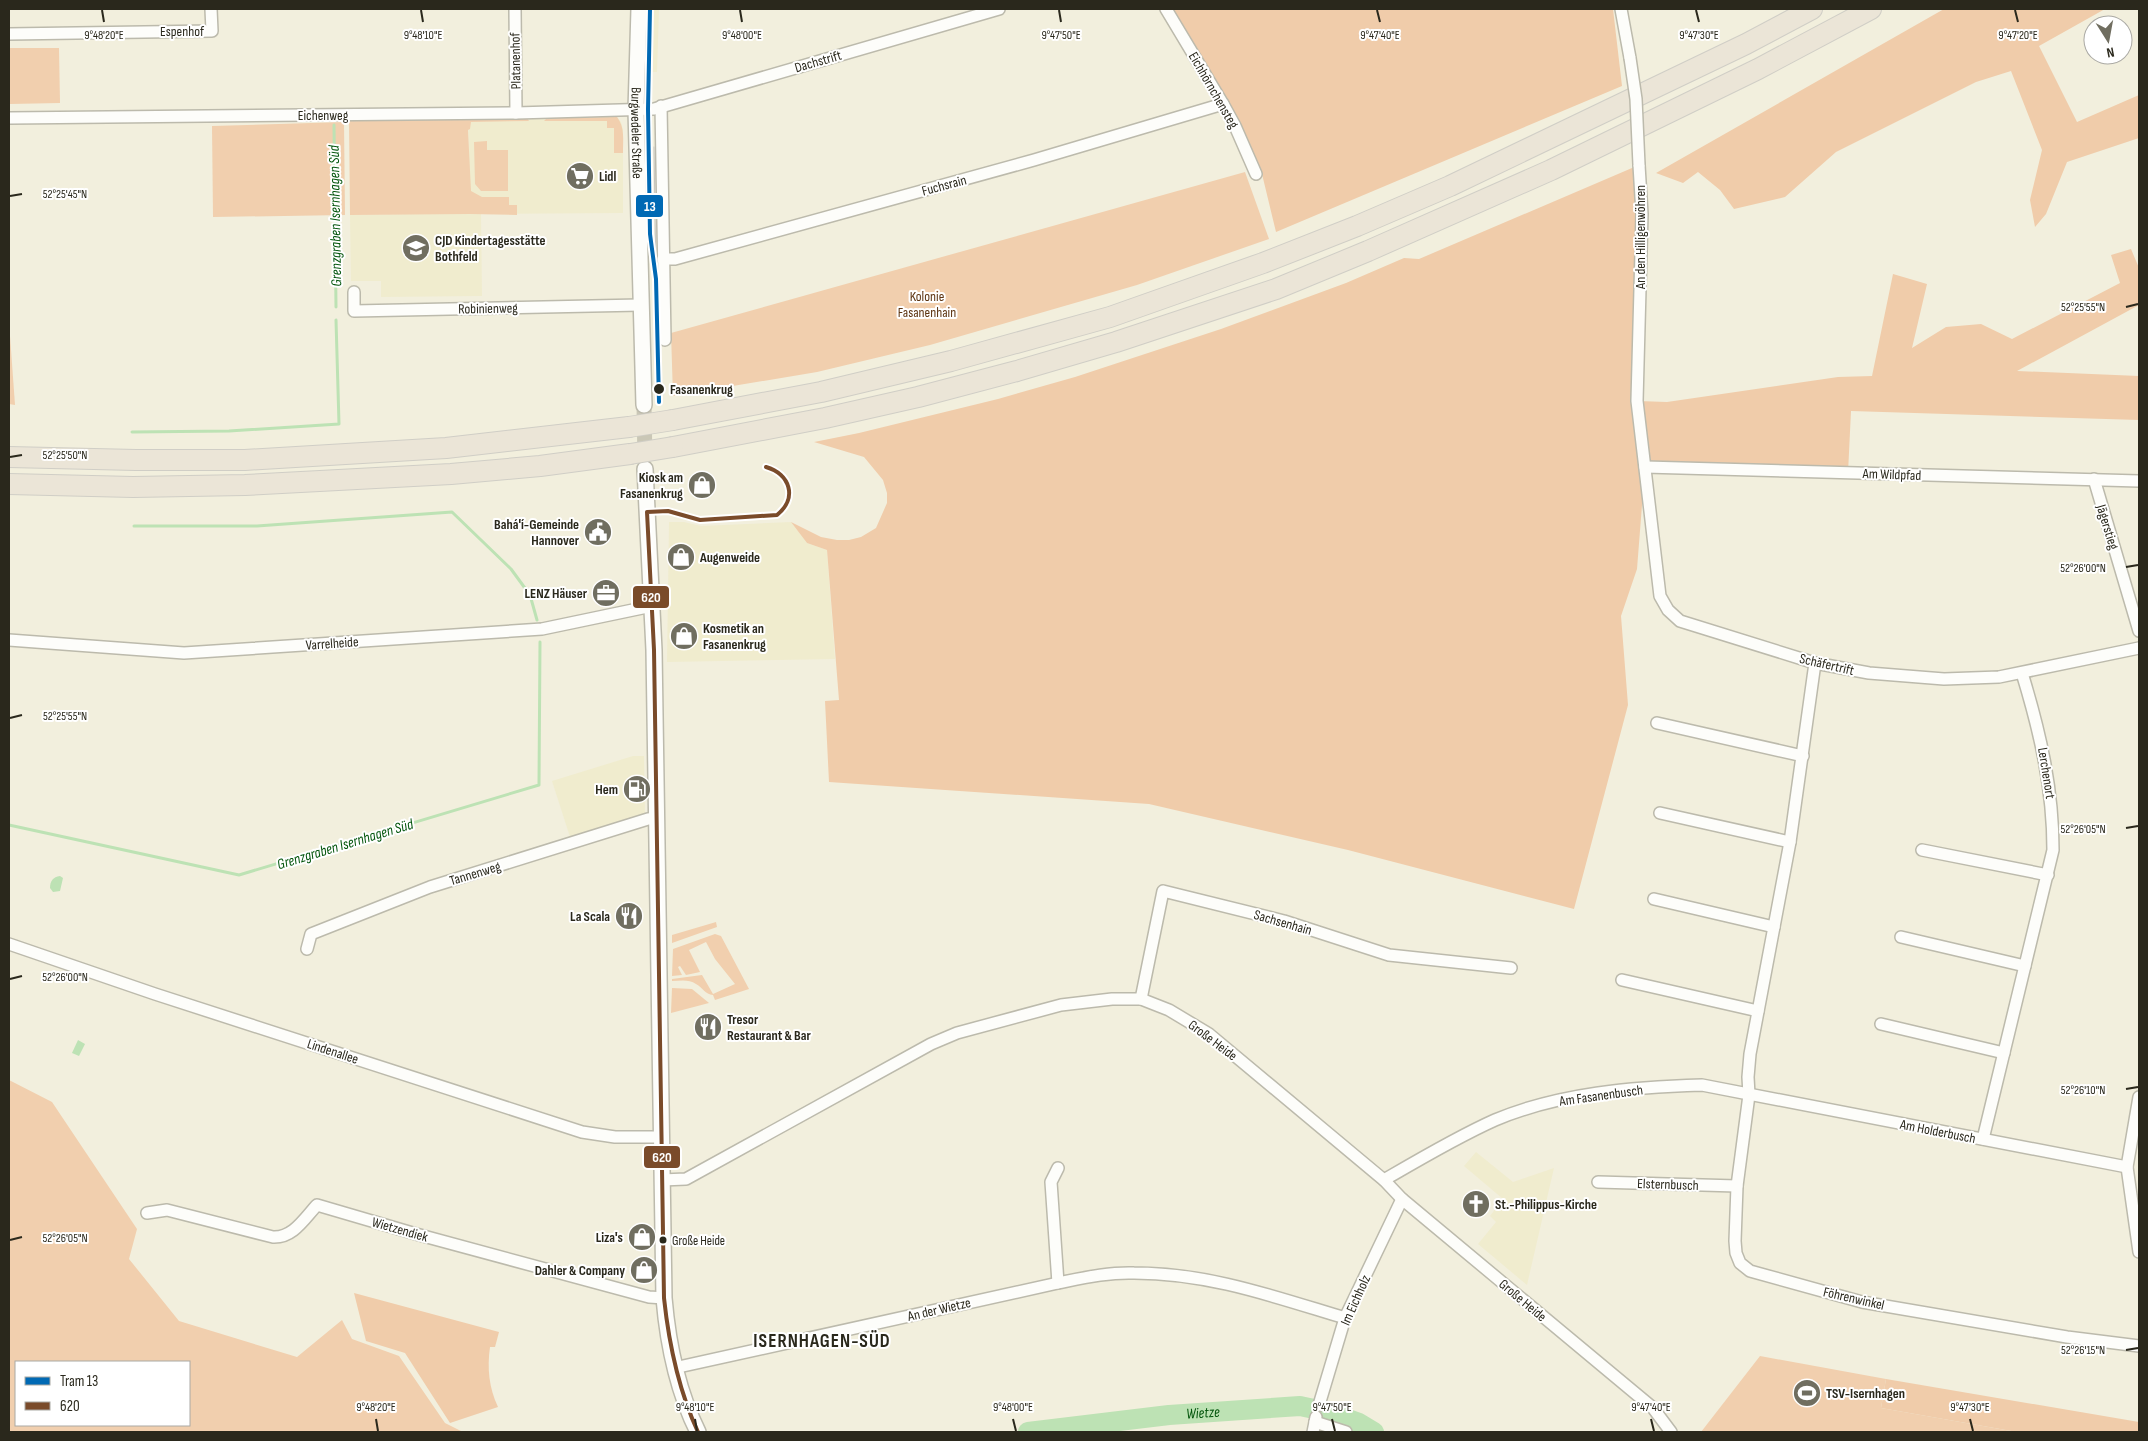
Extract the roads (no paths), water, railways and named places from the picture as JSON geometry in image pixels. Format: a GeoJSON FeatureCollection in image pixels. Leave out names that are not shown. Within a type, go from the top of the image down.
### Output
{"type":"FeatureCollection","features":[{"type":"Feature","properties":{"kind":"highway"},"geometry":{"type":"LineString","coordinates":[[9,457],[245,460],[446,448],[629,427],[673,420],[821,392],[952,361],[1110,317],[1263,263],[1357,226],[1450,186],[1738,48],[1812,9]]}},
{"type":"Feature","properties":{"kind":"highway"},"geometry":{"type":"LineString","coordinates":[[9,484],[133,487],[245,485],[451,474],[540,466],[673,447],[825,418],[990,378],[1116,342],[1276,289],[1551,170],[1758,69],[1871,9]]}},
{"type":"Feature","properties":{"kind":"main road","name":"Burgwedeler Straße"},"geometry":{"type":"LineString","coordinates":[[639,9],[636,110],[644,405]]}},
{"type":"Feature","properties":{"kind":"main road"},"geometry":{"type":"LineString","coordinates":[[645,469],[652,606],[656,748],[664,1298],[669,1346],[674,1368],[684,1400],[698,1432]]}},
{"type":"Feature","properties":{"kind":"street","name":"Espenhof"},"geometry":{"type":"LineString","coordinates":[[9,34],[212,31],[211,9]]}},
{"type":"Feature","properties":{"kind":"street","name":"Platanenhof"},"geometry":{"type":"LineString","coordinates":[[515,9],[516,113]]}},
{"type":"Feature","properties":{"kind":"street","name":"Dachstrift"},"geometry":{"type":"LineString","coordinates":[[636,110],[654,109],[999,9]]}},
{"type":"Feature","properties":{"kind":"street","name":"Eichhörnchensteg"},"geometry":{"type":"LineString","coordinates":[[1166,9],[1224,104],[1256,174]]}},
{"type":"Feature","properties":{"kind":"street","name":"An den Hilligenwöhren"},"geometry":{"type":"LineString","coordinates":[[1621,9],[1636,99],[1642,214],[1638,401],[1645,467]]}},
{"type":"Feature","properties":{"kind":"street","name":"Fuchsrain"},"geometry":{"type":"LineString","coordinates":[[663,259],[674,259],[1034,160],[1224,104]]}},
{"type":"Feature","properties":{"kind":"street","name":"Burgwedeler Straße"},"geometry":{"type":"LineString","coordinates":[[661,106],[665,340]]}},
{"type":"Feature","properties":{"kind":"street","name":"Eichenweg"},"geometry":{"type":"LineString","coordinates":[[9,118],[636,110]]}},
{"type":"Feature","properties":{"kind":"street","name":"Robinienweg"},"geometry":{"type":"LineString","coordinates":[[354,292],[354,311],[640,305]]}},
{"type":"Feature","properties":{"kind":"street","name":"Am Wildpfad"},"geometry":{"type":"LineString","coordinates":[[1645,467],[2139,481]]}},
{"type":"Feature","properties":{"kind":"street","name":"Schäfertrift"},"geometry":{"type":"LineString","coordinates":[[1645,467],[1660,596],[1668,610],[1680,621],[1815,663],[1869,673],[1944,679],[1975,679],[2022,673],[2139,648]]}},
{"type":"Feature","properties":{"kind":"street","name":"Jägerstieg"},"geometry":{"type":"LineString","coordinates":[[2094,480],[2139,632]]}},
{"type":"Feature","properties":{"kind":"street","name":"Varrelheide"},"geometry":{"type":"LineString","coordinates":[[9,640],[184,653],[542,629],[652,606]]}},
{"type":"Feature","properties":{"kind":"street"},"geometry":{"type":"LineString","coordinates":[[1750,1095],[1748,1077],[1750,1054],[1790,842],[1815,663]]}},
{"type":"Feature","properties":{"kind":"street","name":"Lerchenort"},"geometry":{"type":"LineString","coordinates":[[1983,1139],[2053,850],[2051,795],[2039,729],[2022,673]]}},
{"type":"Feature","properties":{"kind":"street"},"geometry":{"type":"LineString","coordinates":[[1656,723],[1803,756]]}},
{"type":"Feature","properties":{"kind":"street"},"geometry":{"type":"LineString","coordinates":[[1660,813],[1790,842]]}},
{"type":"Feature","properties":{"kind":"street","name":"Tannenweg"},"geometry":{"type":"LineString","coordinates":[[307,949],[311,934],[378,906],[473,873],[648,819],[657,818]]}},
{"type":"Feature","properties":{"kind":"street"},"geometry":{"type":"LineString","coordinates":[[1922,850],[2048,875]]}},
{"type":"Feature","properties":{"kind":"street","name":"Sachsenhain"},"geometry":{"type":"LineString","coordinates":[[1141,999],[1163,891],[1284,921],[1389,955],[1511,968]]}},
{"type":"Feature","properties":{"kind":"street"},"geometry":{"type":"LineString","coordinates":[[1654,899],[1774,927]]}},
{"type":"Feature","properties":{"kind":"street"},"geometry":{"type":"LineString","coordinates":[[1902,937],[2025,966]]}},
{"type":"Feature","properties":{"kind":"street","name":"Lindenallee"},"geometry":{"type":"LineString","coordinates":[[9,944],[155,994],[582,1132],[615,1137],[661,1137]]}},
{"type":"Feature","properties":{"kind":"street"},"geometry":{"type":"LineString","coordinates":[[1622,980],[1758,1011]]}},
{"type":"Feature","properties":{"kind":"street","name":"Große Heide"},"geometry":{"type":"LineString","coordinates":[[662,1180],[686,1179],[883,1069],[957,1033],[1061,1005],[1090,1000],[1141,999],[1169,1010],[1209,1034],[1384,1180],[1402,1199],[1653,1408],[1671,1432]]}},
{"type":"Feature","properties":{"kind":"street"},"geometry":{"type":"LineString","coordinates":[[1881,1024],[2004,1053]]}},
{"type":"Feature","properties":{"kind":"street","name":"Am Fasanenbusch"},"geometry":{"type":"LineString","coordinates":[[1384,1180],[1496,1120],[1561,1099],[1686,1086],[1724,1088],[1750,1095]]}},
{"type":"Feature","properties":{"kind":"street","name":"Am Holderbusch"},"geometry":{"type":"LineString","coordinates":[[1750,1095],[2127,1167]]}},
{"type":"Feature","properties":{"kind":"street","name":"Föhrenwinkel"},"geometry":{"type":"LineString","coordinates":[[1750,1095],[1737,1186],[1736,1253],[1740,1263],[1750,1271],[1862,1302],[2067,1337],[2139,1346]]}},
{"type":"Feature","properties":{"kind":"street"},"geometry":{"type":"LineString","coordinates":[[2139,1102],[2127,1167],[2139,1252]]}},
{"type":"Feature","properties":{"kind":"street"},"geometry":{"type":"LineString","coordinates":[[1058,1168],[1051,1182],[1058,1283]]}},
{"type":"Feature","properties":{"kind":"street","name":"Elsternbusch"},"geometry":{"type":"LineString","coordinates":[[1598,1182],[1737,1186]]}},
{"type":"Feature","properties":{"kind":"street","name":"Im Eichholz"},"geometry":{"type":"LineString","coordinates":[[1318,1405],[1345,1318],[1402,1199]]}},
{"type":"Feature","properties":{"kind":"street","name":"Wietzendiek"},"geometry":{"type":"LineString","coordinates":[[147,1212],[167,1210],[283,1238],[290,1234],[317,1206],[649,1297],[664,1298]]}},
{"type":"Feature","properties":{"kind":"street","name":"An der Wietze"},"geometry":{"type":"LineString","coordinates":[[674,1368],[1058,1283],[1100,1275],[1132,1272],[1198,1277],[1246,1288],[1345,1318]]}},
{"type":"Feature","properties":{"kind":"street"},"geometry":{"type":"LineString","coordinates":[[1315,1424],[1346,1432]]}},
{"type":"Feature","properties":{"kind":"waterway","name":"Grenzgraben Isernhagen Süd"},"geometry":{"type":"LineString","coordinates":[[334,125],[336,307]]}},
{"type":"Feature","properties":{"kind":"waterway"},"geometry":{"type":"LineString","coordinates":[[132,432],[229,431],[339,424],[336,320]]}},
{"type":"Feature","properties":{"kind":"waterway","name":"Grenzgraben Isernhagen Süd"},"geometry":{"type":"LineString","coordinates":[[134,526],[257,526],[452,512],[511,569],[530,595],[537,620]]}},
{"type":"Feature","properties":{"kind":"waterway","name":"Grenzgraben Isernhagen Süd"},"geometry":{"type":"LineString","coordinates":[[9,825],[239,875],[539,785],[540,642]]}},
{"type":"Feature","properties":{"kind":"waterway","name":"Wietze"},"geometry":{"type":"LineString","coordinates":[[1028,1432],[1169,1415],[1300,1406],[1328,1412],[1359,1423],[1374,1432]]}},
{"type":"Feature","properties":{"kind":"tunnel"},"geometry":{"type":"LineString","coordinates":[[644,405],[645,461]]}},
{"type":"Feature","properties":{"kind":"tram line","name":"13"},"geometry":{"type":"LineString","coordinates":[[650,9],[648,109],[650,234],[656,279],[659,402]]}},
{"type":"Feature","properties":{"kind":"tram line"},"geometry":{"type":"LineString","coordinates":[[654,147],[656,279]]}},
{"type":"Feature","properties":{"kind":"place","name":"Lidl"},"geometry":{"type":"Point","coordinates":[580,176]}},
{"type":"Feature","properties":{"kind":"place","name":"CJD Kindertagesstätte Bothfeld"},"geometry":{"type":"Point","coordinates":[416,248]}},
{"type":"Feature","properties":{"kind":"place","name":"Fasanenkrug"},"geometry":{"type":"Point","coordinates":[659,389]}},
{"type":"Feature","properties":{"kind":"place","name":"Kiosk am Fasanenkrug"},"geometry":{"type":"Point","coordinates":[702,485]}},
{"type":"Feature","properties":{"kind":"place","name":"Bahá'í-Gemeinde Hannover"},"geometry":{"type":"Point","coordinates":[598,532]}},
{"type":"Feature","properties":{"kind":"place","name":"Augenweide"},"geometry":{"type":"Point","coordinates":[681,557]}},
{"type":"Feature","properties":{"kind":"place","name":"LENZ Häuser"},"geometry":{"type":"Point","coordinates":[606,593]}},
{"type":"Feature","properties":{"kind":"place","name":"Kosmetik an Fasanenkrug"},"geometry":{"type":"Point","coordinates":[684,636]}},
{"type":"Feature","properties":{"kind":"place","name":"Hem"},"geometry":{"type":"Point","coordinates":[637,789]}},
{"type":"Feature","properties":{"kind":"place","name":"La Scala"},"geometry":{"type":"Point","coordinates":[629,916]}},
{"type":"Feature","properties":{"kind":"place","name":"Tresor Restaurant & Bar"},"geometry":{"type":"Point","coordinates":[708,1027]}},
{"type":"Feature","properties":{"kind":"place","name":"St.-Philippus-Kirche"},"geometry":{"type":"Point","coordinates":[1476,1204]}},
{"type":"Feature","properties":{"kind":"place","name":"Liza's"},"geometry":{"type":"Point","coordinates":[642,1237]}},
{"type":"Feature","properties":{"kind":"place","name":"Große Heide"},"geometry":{"type":"Point","coordinates":[663,1240]}},
{"type":"Feature","properties":{"kind":"place","name":"Dahler & Company"},"geometry":{"type":"Point","coordinates":[644,1270]}},
{"type":"Feature","properties":{"kind":"place","name":"TSV-Isernhagen"},"geometry":{"type":"Point","coordinates":[1807,1393]}},
{"type":"Feature","properties":{"kind":"district","name":"ISERNHAGEN-SÜD"},"geometry":{"type":"Point","coordinates":[822,1340]}},
{"type":"Feature","properties":{"kind":"park label","name":"Kolonie Fasanenhain"},"geometry":{"type":"Point","coordinates":[927,304]}}]}
